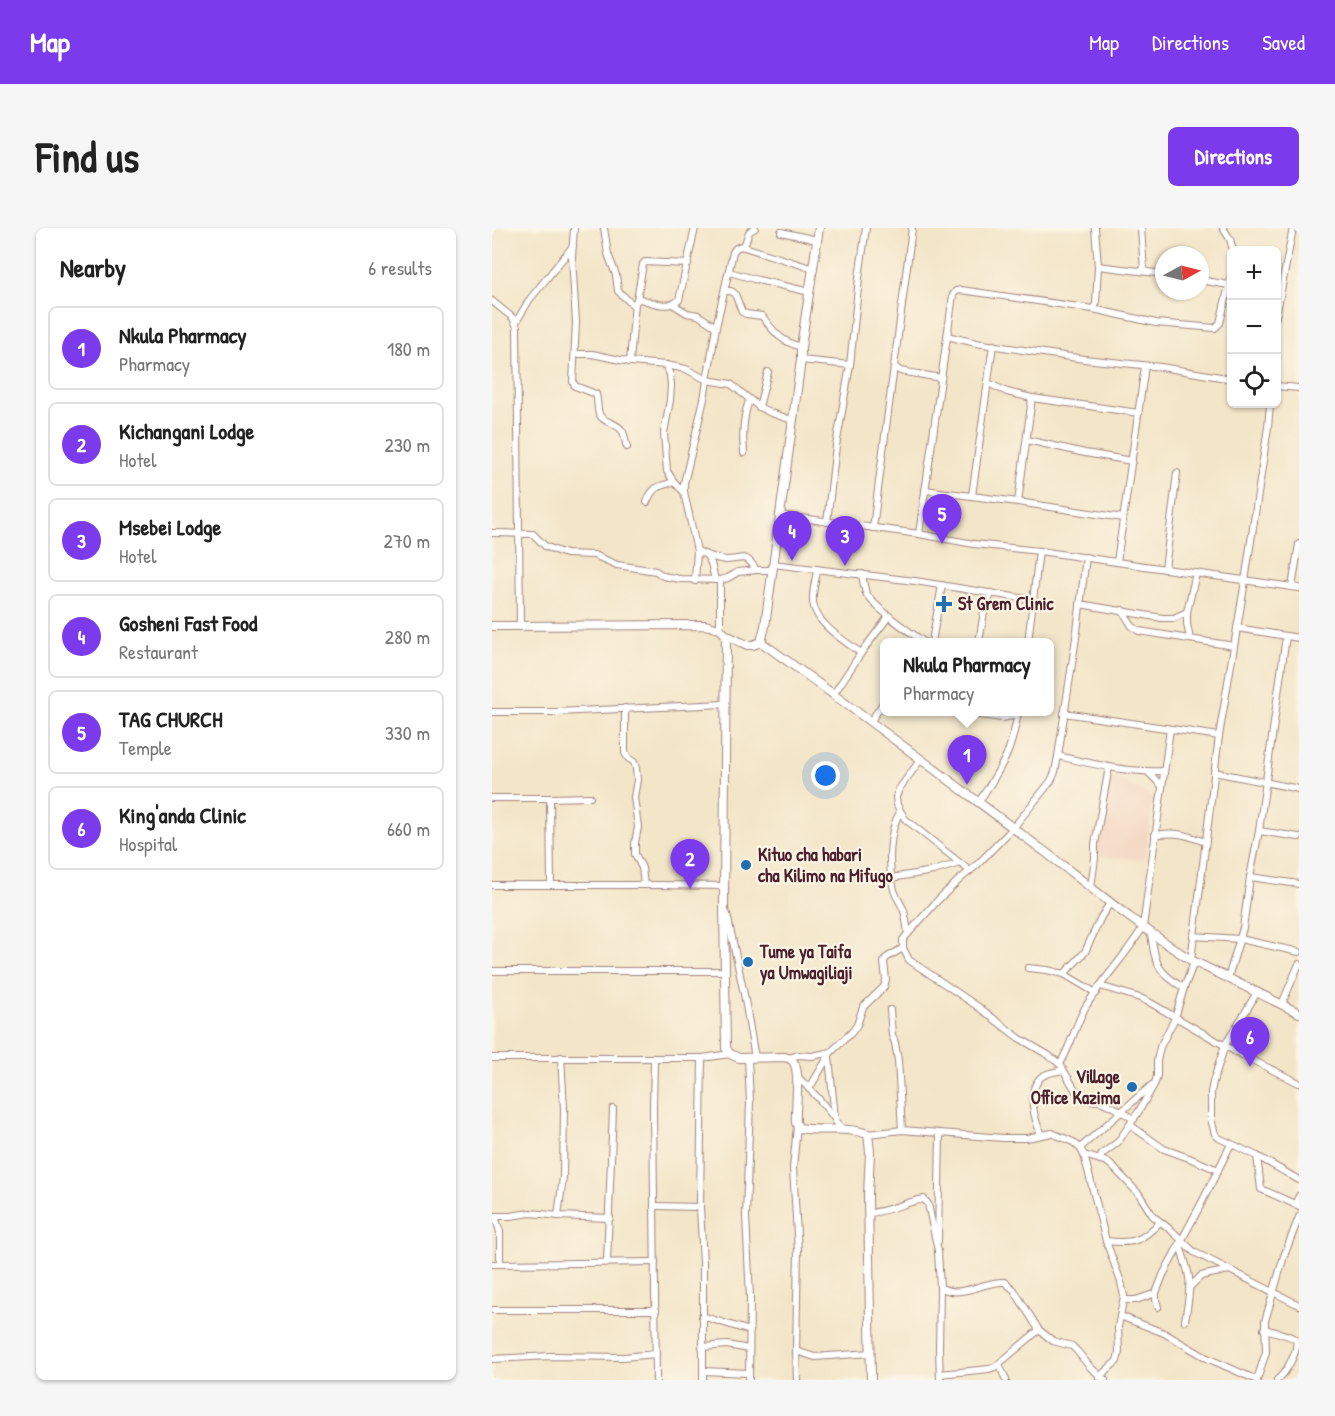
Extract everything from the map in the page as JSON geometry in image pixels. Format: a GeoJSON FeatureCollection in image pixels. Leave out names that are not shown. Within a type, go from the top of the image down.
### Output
{"type":"FeatureCollection","features":[{"type":"Feature","properties":{"kind":"street"},"geometry":{"type":"LineString","coordinates":[[574,228],[572,257],[576,305],[573,382],[575,386],[596,394],[598,413],[603,419],[616,424],[622,431],[627,447]]}},
{"type":"Feature","properties":{"kind":"street"},"geometry":{"type":"LineString","coordinates":[[604,228],[608,254],[616,275],[617,290],[635,303]]}},
{"type":"Feature","properties":{"kind":"street"},"geometry":{"type":"LineString","coordinates":[[635,303],[640,299],[666,306],[679,300],[695,228]]}},
{"type":"Feature","properties":{"kind":"street"},"geometry":{"type":"LineString","coordinates":[[744,247],[749,232],[754,228]]}},
{"type":"Feature","properties":{"kind":"street"},"geometry":{"type":"LineString","coordinates":[[761,642],[819,228]]}},
{"type":"Feature","properties":{"kind":"street"},"geometry":{"type":"LineString","coordinates":[[827,522],[850,365],[866,228]]}},
{"type":"Feature","properties":{"kind":"street"},"geometry":{"type":"LineString","coordinates":[[1093,309],[1096,304],[1098,266],[1095,228]]}},
{"type":"Feature","properties":{"kind":"street"},"geometry":{"type":"LineString","coordinates":[[1141,228],[1144,271]]}},
{"type":"Feature","properties":{"kind":"street"},"geometry":{"type":"LineString","coordinates":[[1222,228],[1232,246]]}},
{"type":"Feature","properties":{"kind":"street"},"geometry":{"type":"LineString","coordinates":[[1279,300],[1293,228]]}},
{"type":"Feature","properties":{"kind":"street"},"geometry":{"type":"LineString","coordinates":[[873,528],[895,367],[910,230]]}},
{"type":"Feature","properties":{"kind":"street"},"geometry":{"type":"LineString","coordinates":[[781,232],[817,240]]}},
{"type":"Feature","properties":{"kind":"street"},"geometry":{"type":"LineString","coordinates":[[520,626],[516,322],[530,299],[573,245]]}},
{"type":"Feature","properties":{"kind":"street"},"geometry":{"type":"LineString","coordinates":[[695,580],[697,551],[684,483],[733,252],[738,246],[744,247],[814,269]]}},
{"type":"Feature","properties":{"kind":"street"},"geometry":{"type":"LineString","coordinates":[[630,362],[635,303],[643,264],[645,262],[688,264]]}},
{"type":"Feature","properties":{"kind":"street"},"geometry":{"type":"LineString","coordinates":[[1098,266],[1155,273]]}},
{"type":"Feature","properties":{"kind":"street"},"geometry":{"type":"LineString","coordinates":[[729,272],[810,291]]}},
{"type":"Feature","properties":{"kind":"street"},"geometry":{"type":"LineString","coordinates":[[1209,282],[1227,285]]}},
{"type":"Feature","properties":{"kind":"street"},"geometry":{"type":"LineString","coordinates":[[919,534],[953,295],[958,290],[1093,309],[1156,323],[1215,328],[1220,323],[1227,293]]}},
{"type":"Feature","properties":{"kind":"street"},"geometry":{"type":"LineString","coordinates":[[725,291],[735,294],[742,312],[762,316],[770,328],[788,343],[801,347]]}},
{"type":"Feature","properties":{"kind":"street"},"geometry":{"type":"LineString","coordinates":[[492,301],[516,322]]}},
{"type":"Feature","properties":{"kind":"street"},"geometry":{"type":"LineString","coordinates":[[674,304],[687,313],[698,315],[716,327]]}},
{"type":"Feature","properties":{"kind":"street"},"geometry":{"type":"LineString","coordinates":[[947,336],[1084,359],[1227,378]]}},
{"type":"Feature","properties":{"kind":"street"},"geometry":{"type":"LineString","coordinates":[[972,496],[993,345]]}},
{"type":"Feature","properties":{"kind":"street"},"geometry":{"type":"LineString","coordinates":[[575,354],[592,354],[630,362],[686,369],[707,380],[731,384],[759,407],[792,420]]}},
{"type":"Feature","properties":{"kind":"street"},"geometry":{"type":"LineString","coordinates":[[801,360],[850,365]]}},
{"type":"Feature","properties":{"kind":"street"},"geometry":{"type":"LineString","coordinates":[[666,365],[671,385],[664,433],[667,471],[684,492]]}},
{"type":"Feature","properties":{"kind":"street"},"geometry":{"type":"LineString","coordinates":[[1117,562],[1145,366]]}},
{"type":"Feature","properties":{"kind":"street"},"geometry":{"type":"LineString","coordinates":[[895,367],[900,371],[941,378]]}},
{"type":"Feature","properties":{"kind":"street"},"geometry":{"type":"LineString","coordinates":[[759,407],[768,372]]}},
{"type":"Feature","properties":{"kind":"street"},"geometry":{"type":"LineString","coordinates":[[988,383],[1007,392],[1032,398],[1139,413]]}},
{"type":"Feature","properties":{"kind":"street"},"geometry":{"type":"LineString","coordinates":[[1281,386],[1299,388]]}},
{"type":"Feature","properties":{"kind":"street"},"geometry":{"type":"LineString","coordinates":[[1018,502],[1032,398]]}},
{"type":"Feature","properties":{"kind":"street"},"geometry":{"type":"LineString","coordinates":[[744,453],[743,429],[745,410],[749,400]]}},
{"type":"Feature","properties":{"kind":"street"},"geometry":{"type":"LineString","coordinates":[[1100,1160],[1102,1154],[1118,1142],[1155,1083],[1160,1047],[1175,1018],[1192,961],[1193,936],[1219,736],[1245,581],[1270,408]]}},
{"type":"Feature","properties":{"kind":"street"},"geometry":{"type":"LineString","coordinates":[[1027,440],[1085,453],[1132,460]]}},
{"type":"Feature","properties":{"kind":"street"},"geometry":{"type":"LineString","coordinates":[[1165,569],[1177,473]]}},
{"type":"Feature","properties":{"kind":"street"},"geometry":{"type":"LineString","coordinates":[[647,502],[651,492],[674,482]]}},
{"type":"Feature","properties":{"kind":"street"},"geometry":{"type":"LineString","coordinates":[[925,490],[1123,518]]}},
{"type":"Feature","properties":{"kind":"street"},"geometry":{"type":"LineString","coordinates":[[779,515],[1295,588],[1299,544]]}},
{"type":"Feature","properties":{"kind":"street"},"geometry":{"type":"LineString","coordinates":[[492,533],[533,534],[545,546],[566,554],[594,555],[617,565],[629,565],[643,570],[656,571],[665,577],[718,580],[728,578],[738,572],[772,567],[817,569],[942,585],[1033,600]]}},
{"type":"Feature","properties":{"kind":"street"},"geometry":{"type":"LineString","coordinates":[[697,551],[707,556],[726,560],[739,557],[747,559],[753,563],[756,570]]}},
{"type":"Feature","properties":{"kind":"street"},"geometry":{"type":"LineString","coordinates":[[1028,638],[1039,551]]}},
{"type":"Feature","properties":{"kind":"street"},"geometry":{"type":"LineString","coordinates":[[707,556],[718,580],[723,632],[724,971],[726,1048],[730,1054]]}},
{"type":"Feature","properties":{"kind":"street"},"geometry":{"type":"LineString","coordinates":[[1086,557],[1057,765],[1051,781],[1013,828],[938,900],[903,940],[903,948],[909,960],[1019,1038],[1048,1055],[1062,1067],[1084,1101],[1099,1101],[1122,1112],[1164,1149],[1218,1170]]}},
{"type":"Feature","properties":{"kind":"street"},"geometry":{"type":"LineString","coordinates":[[817,569],[813,602],[817,616],[861,653]]}},
{"type":"Feature","properties":{"kind":"street"},"geometry":{"type":"LineString","coordinates":[[1190,639],[1187,612],[1196,573]]}},
{"type":"Feature","properties":{"kind":"street"},"geometry":{"type":"LineString","coordinates":[[862,574],[868,597],[917,638]]}},
{"type":"Feature","properties":{"kind":"street"},"geometry":{"type":"LineString","coordinates":[[933,638],[942,585]]}},
{"type":"Feature","properties":{"kind":"street"},"geometry":{"type":"LineString","coordinates":[[978,591],[985,606]]}},
{"type":"Feature","properties":{"kind":"street"},"geometry":{"type":"LineString","coordinates":[[980,638],[985,606],[992,593]]}},
{"type":"Feature","properties":{"kind":"street"},"geometry":{"type":"LineString","coordinates":[[1080,604],[1169,619],[1187,612]]}},
{"type":"Feature","properties":{"kind":"street"},"geometry":{"type":"LineString","coordinates":[[1122,610],[1132,626],[1139,631],[1234,646]]}},
{"type":"Feature","properties":{"kind":"street"},"geometry":{"type":"LineString","coordinates":[[833,694],[889,616]]}},
{"type":"Feature","properties":{"kind":"street"},"geometry":{"type":"LineString","coordinates":[[883,623],[897,622]]}},
{"type":"Feature","properties":{"kind":"street"},"geometry":{"type":"LineString","coordinates":[[492,626],[705,625],[747,645],[761,642]]}},
{"type":"Feature","properties":{"kind":"street"},"geometry":{"type":"LineString","coordinates":[[1237,628],[1299,638]]}},
{"type":"Feature","properties":{"kind":"street"},"geometry":{"type":"LineString","coordinates":[[1228,978],[1243,928],[1286,636]]}},
{"type":"Feature","properties":{"kind":"street"},"geometry":{"type":"LineString","coordinates":[[761,642],[921,759],[1147,930],[1192,961],[1299,1013]]}},
{"type":"Feature","properties":{"kind":"street"},"geometry":{"type":"LineString","coordinates":[[492,712],[557,712],[724,704]]}},
{"type":"Feature","properties":{"kind":"street"},"geometry":{"type":"LineString","coordinates":[[625,708],[624,750],[626,756],[636,765],[637,772],[634,797],[638,827],[635,854],[641,865],[644,885]]}},
{"type":"Feature","properties":{"kind":"street"},"geometry":{"type":"LineString","coordinates":[[870,722],[880,709]]}},
{"type":"Feature","properties":{"kind":"street"},"geometry":{"type":"LineString","coordinates":[[1064,713],[1219,736]]}},
{"type":"Feature","properties":{"kind":"street"},"geometry":{"type":"LineString","coordinates":[[989,716],[1002,718],[1015,726]]}},
{"type":"Feature","properties":{"kind":"street"},"geometry":{"type":"LineString","coordinates":[[1002,718],[1008,716]]}},
{"type":"Feature","properties":{"kind":"street"},"geometry":{"type":"LineString","coordinates":[[978,803],[1008,752],[1017,716]]}},
{"type":"Feature","properties":{"kind":"street"},"geometry":{"type":"LineString","coordinates":[[1170,729],[1155,835],[1147,930],[1158,966],[1169,979],[1184,988]]}},
{"type":"Feature","properties":{"kind":"street"},"geometry":{"type":"LineString","coordinates":[[1058,756],[1109,767],[1148,772],[1164,771]]}},
{"type":"Feature","properties":{"kind":"street"},"geometry":{"type":"LineString","coordinates":[[921,759],[904,781],[896,797],[900,812],[911,824],[970,871]]}},
{"type":"Feature","properties":{"kind":"street"},"geometry":{"type":"LineString","coordinates":[[1057,765],[1074,759]]}},
{"type":"Feature","properties":{"kind":"street"},"geometry":{"type":"LineString","coordinates":[[1091,887],[1095,844],[1109,767]]}},
{"type":"Feature","properties":{"kind":"street"},"geometry":{"type":"LineString","coordinates":[[1148,772],[1162,786]]}},
{"type":"Feature","properties":{"kind":"street"},"geometry":{"type":"LineString","coordinates":[[1214,772],[1299,789]]}},
{"type":"Feature","properties":{"kind":"street"},"geometry":{"type":"LineString","coordinates":[[492,798],[590,796]]}},
{"type":"Feature","properties":{"kind":"street"},"geometry":{"type":"LineString","coordinates":[[550,798],[551,885]]}},
{"type":"Feature","properties":{"kind":"street"},"geometry":{"type":"LineString","coordinates":[[900,812],[894,822],[891,838],[891,878],[904,912],[908,934]]}},
{"type":"Feature","properties":{"kind":"street"},"geometry":{"type":"LineString","coordinates":[[1259,831],[1299,837]]}},
{"type":"Feature","properties":{"kind":"street"},"geometry":{"type":"LineString","coordinates":[[1155,835],[1179,834],[1205,842]]}},
{"type":"Feature","properties":{"kind":"street"},"geometry":{"type":"LineString","coordinates":[[891,878],[960,863]]}},
{"type":"Feature","properties":{"kind":"street"},"geometry":{"type":"LineString","coordinates":[[1250,877],[1299,884]]}},
{"type":"Feature","properties":{"kind":"street"},"geometry":{"type":"LineString","coordinates":[[492,885],[725,886]]}},
{"type":"Feature","properties":{"kind":"street"},"geometry":{"type":"LineString","coordinates":[[703,1371],[749,1376],[749,1263],[746,1216],[751,1058],[741,978],[724,902]]}},
{"type":"Feature","properties":{"kind":"street"},"geometry":{"type":"LineString","coordinates":[[1064,974],[1085,952],[1110,903]]}},
{"type":"Feature","properties":{"kind":"street"},"geometry":{"type":"LineString","coordinates":[[1041,1135],[1033,1108],[1035,1087],[1041,1077],[1062,1067],[1083,1010],[1131,946],[1147,930]]}},
{"type":"Feature","properties":{"kind":"street"},"geometry":{"type":"LineString","coordinates":[[1193,936],[1240,939],[1299,952]]}},
{"type":"Feature","properties":{"kind":"street"},"geometry":{"type":"LineString","coordinates":[[809,1089],[830,1054],[857,1025],[863,1007],[884,987],[886,958],[903,948]]}},
{"type":"Feature","properties":{"kind":"street"},"geometry":{"type":"LineString","coordinates":[[1282,1004],[1299,964]]}},
{"type":"Feature","properties":{"kind":"street"},"geometry":{"type":"LineString","coordinates":[[1028,968],[1064,974],[1096,993]]}},
{"type":"Feature","properties":{"kind":"street"},"geometry":{"type":"LineString","coordinates":[[492,971],[724,971]]}},
{"type":"Feature","properties":{"kind":"street"},"geometry":{"type":"LineString","coordinates":[[1100,986],[1140,998],[1236,1052],[1299,1083]]}},
{"type":"Feature","properties":{"kind":"street"},"geometry":{"type":"LineString","coordinates":[[1257,992],[1225,1045],[1211,1092],[1211,1119],[1215,1134],[1299,1180]]}},
{"type":"Feature","properties":{"kind":"street"},"geometry":{"type":"LineString","coordinates":[[890,1010],[892,1035],[898,1060],[902,1130]]}},
{"type":"Feature","properties":{"kind":"street"},"geometry":{"type":"LineString","coordinates":[[1233,1033],[1236,1052]]}},
{"type":"Feature","properties":{"kind":"street"},"geometry":{"type":"LineString","coordinates":[[492,1058],[654,1059],[702,1058],[730,1054],[739,1058],[775,1056],[794,1061],[797,1126],[793,1168],[798,1251],[797,1380]]}},
{"type":"Feature","properties":{"kind":"street"},"geometry":{"type":"LineString","coordinates":[[789,1058],[798,1054],[816,1056],[830,1054]]}},
{"type":"Feature","properties":{"kind":"street"},"geometry":{"type":"LineString","coordinates":[[830,1054],[835,1119]]}},
{"type":"Feature","properties":{"kind":"street"},"geometry":{"type":"LineString","coordinates":[[558,1216],[563,1177],[564,1109],[561,1058]]}},
{"type":"Feature","properties":{"kind":"street"},"geometry":{"type":"LineString","coordinates":[[702,1058],[700,1207],[703,1380]]}},
{"type":"Feature","properties":{"kind":"street"},"geometry":{"type":"LineString","coordinates":[[654,1059],[656,1380]]}},
{"type":"Feature","properties":{"kind":"street"},"geometry":{"type":"LineString","coordinates":[[796,1076],[844,1130]]}},
{"type":"Feature","properties":{"kind":"street"},"geometry":{"type":"LineString","coordinates":[[1082,1151],[1138,1096],[1155,1083]]}},
{"type":"Feature","properties":{"kind":"street"},"geometry":{"type":"LineString","coordinates":[[607,1262],[613,1108]]}},
{"type":"Feature","properties":{"kind":"street"},"geometry":{"type":"LineString","coordinates":[[797,1126],[809,1130],[844,1130],[868,1134],[902,1130],[1003,1138],[1057,1134],[1073,1142],[1082,1151],[1107,1162],[1139,1194],[1147,1208],[1160,1222],[1194,1252],[1299,1305]]}},
{"type":"Feature","properties":{"kind":"street"},"geometry":{"type":"LineString","coordinates":[[940,1133],[938,1251],[940,1377],[989,1369],[999,1364],[1039,1330]]}},
{"type":"Feature","properties":{"kind":"street"},"geometry":{"type":"LineString","coordinates":[[868,1134],[871,1380]]}},
{"type":"Feature","properties":{"kind":"street"},"geometry":{"type":"LineString","coordinates":[[1158,1306],[1156,1293],[1163,1275],[1231,1144]]}},
{"type":"Feature","properties":{"kind":"street"},"geometry":{"type":"LineString","coordinates":[[940,1287],[951,1291],[970,1290],[988,1283],[1005,1282],[1014,1290],[1039,1330],[1053,1341],[1072,1346],[1102,1378],[1118,1361],[1118,1327],[1124,1300],[1121,1282],[1106,1241],[1082,1151]]}},
{"type":"Feature","properties":{"kind":"street"},"geometry":{"type":"LineString","coordinates":[[1257,1156],[1260,1189],[1297,1205],[1299,1196]]}},
{"type":"Feature","properties":{"kind":"street"},"geometry":{"type":"LineString","coordinates":[[868,1213],[939,1197]]}},
{"type":"Feature","properties":{"kind":"street"},"geometry":{"type":"LineString","coordinates":[[924,1199],[928,1204],[938,1251]]}},
{"type":"Feature","properties":{"kind":"street"},"geometry":{"type":"LineString","coordinates":[[655,1206],[700,1207]]}},
{"type":"Feature","properties":{"kind":"street"},"geometry":{"type":"LineString","coordinates":[[500,1264],[500,1232],[494,1216],[530,1213],[610,1218]]}},
{"type":"Feature","properties":{"kind":"street"},"geometry":{"type":"LineString","coordinates":[[1120,1316],[1164,1334],[1207,1358],[1257,1380],[1266,1352],[1264,1321],[1299,1217]]}},
{"type":"Feature","properties":{"kind":"street"},"geometry":{"type":"LineString","coordinates":[[1106,1241],[1128,1243],[1143,1238],[1160,1222]]}},
{"type":"Feature","properties":{"kind":"street"},"geometry":{"type":"LineString","coordinates":[[1109,1251],[1118,1242]]}},
{"type":"Feature","properties":{"kind":"street"},"geometry":{"type":"LineString","coordinates":[[1181,1242],[1190,1287],[1185,1321]]}},
{"type":"Feature","properties":{"kind":"street"},"geometry":{"type":"LineString","coordinates":[[492,1264],[655,1262]]}},
{"type":"Feature","properties":{"kind":"street"},"geometry":{"type":"LineString","coordinates":[[1190,1287],[1201,1276],[1230,1270]]}},
{"type":"Feature","properties":{"kind":"street"},"geometry":{"type":"LineString","coordinates":[[1124,1300],[1136,1300],[1156,1293]]}},
{"type":"Feature","properties":{"kind":"street"},"geometry":{"type":"LineString","coordinates":[[492,1310],[656,1310]]}},
{"type":"Feature","properties":{"kind":"street"},"geometry":{"type":"LineString","coordinates":[[702,1316],[750,1331]]}},
{"type":"Feature","properties":{"kind":"street"},"geometry":{"type":"LineString","coordinates":[[1264,1329],[1288,1336],[1295,1339],[1297,1343],[1296,1356],[1277,1380]]}},
{"type":"Feature","properties":{"kind":"street"},"geometry":{"type":"LineString","coordinates":[[702,1347],[727,1346],[749,1349]]}},
{"type":"Feature","properties":{"kind":"street"},"geometry":{"type":"LineString","coordinates":[[796,1351],[815,1358],[871,1353]]}},
{"type":"Feature","properties":{"kind":"street"},"geometry":{"type":"LineString","coordinates":[[492,1359],[552,1356],[623,1357],[656,1354]]}},
{"type":"Feature","properties":{"kind":"street"},"geometry":{"type":"LineString","coordinates":[[999,1364],[1006,1380]]}},
{"type":"Feature","properties":{"kind":"shaded area"},"geometry":{"type":"Polygon","coordinates":[[[1109,774],[1153,797],[1145,859],[1107,858],[1096,853],[1109,774]]]}},
{"type":"Feature","properties":{"kind":"place","name":"TAG CHURCH"},"geometry":{"type":"Point","coordinates":[942,544]}},
{"type":"Feature","properties":{"kind":"place","name":"Gosheni Fast Food"},"geometry":{"type":"Point","coordinates":[792,561]}},
{"type":"Feature","properties":{"kind":"place","name":"Msebei Lodge"},"geometry":{"type":"Point","coordinates":[845,566]}},
{"type":"Feature","properties":{"kind":"place","name":"St Grem Clinic"},"geometry":{"type":"Point","coordinates":[944,604]}},
{"type":"Feature","properties":{"kind":"place","name":"Nkula Pharmacy"},"geometry":{"type":"Point","coordinates":[967,785]}},
{"type":"Feature","properties":{"kind":"place","name":"Kituo cha habari cha Kilimo na Mifugo"},"geometry":{"type":"Point","coordinates":[746,865]}},
{"type":"Feature","properties":{"kind":"place","name":"Kichangani Lodge"},"geometry":{"type":"Point","coordinates":[690,889]}},
{"type":"Feature","properties":{"kind":"place","name":"Tume ya Taifa ya Umwagiliaji"},"geometry":{"type":"Point","coordinates":[748,962]}},
{"type":"Feature","properties":{"kind":"place","name":"King'anda Clinic"},"geometry":{"type":"Point","coordinates":[1250,1067]}},
{"type":"Feature","properties":{"kind":"place","name":"Village Office Kazima"},"geometry":{"type":"Point","coordinates":[1132,1087]}}]}
